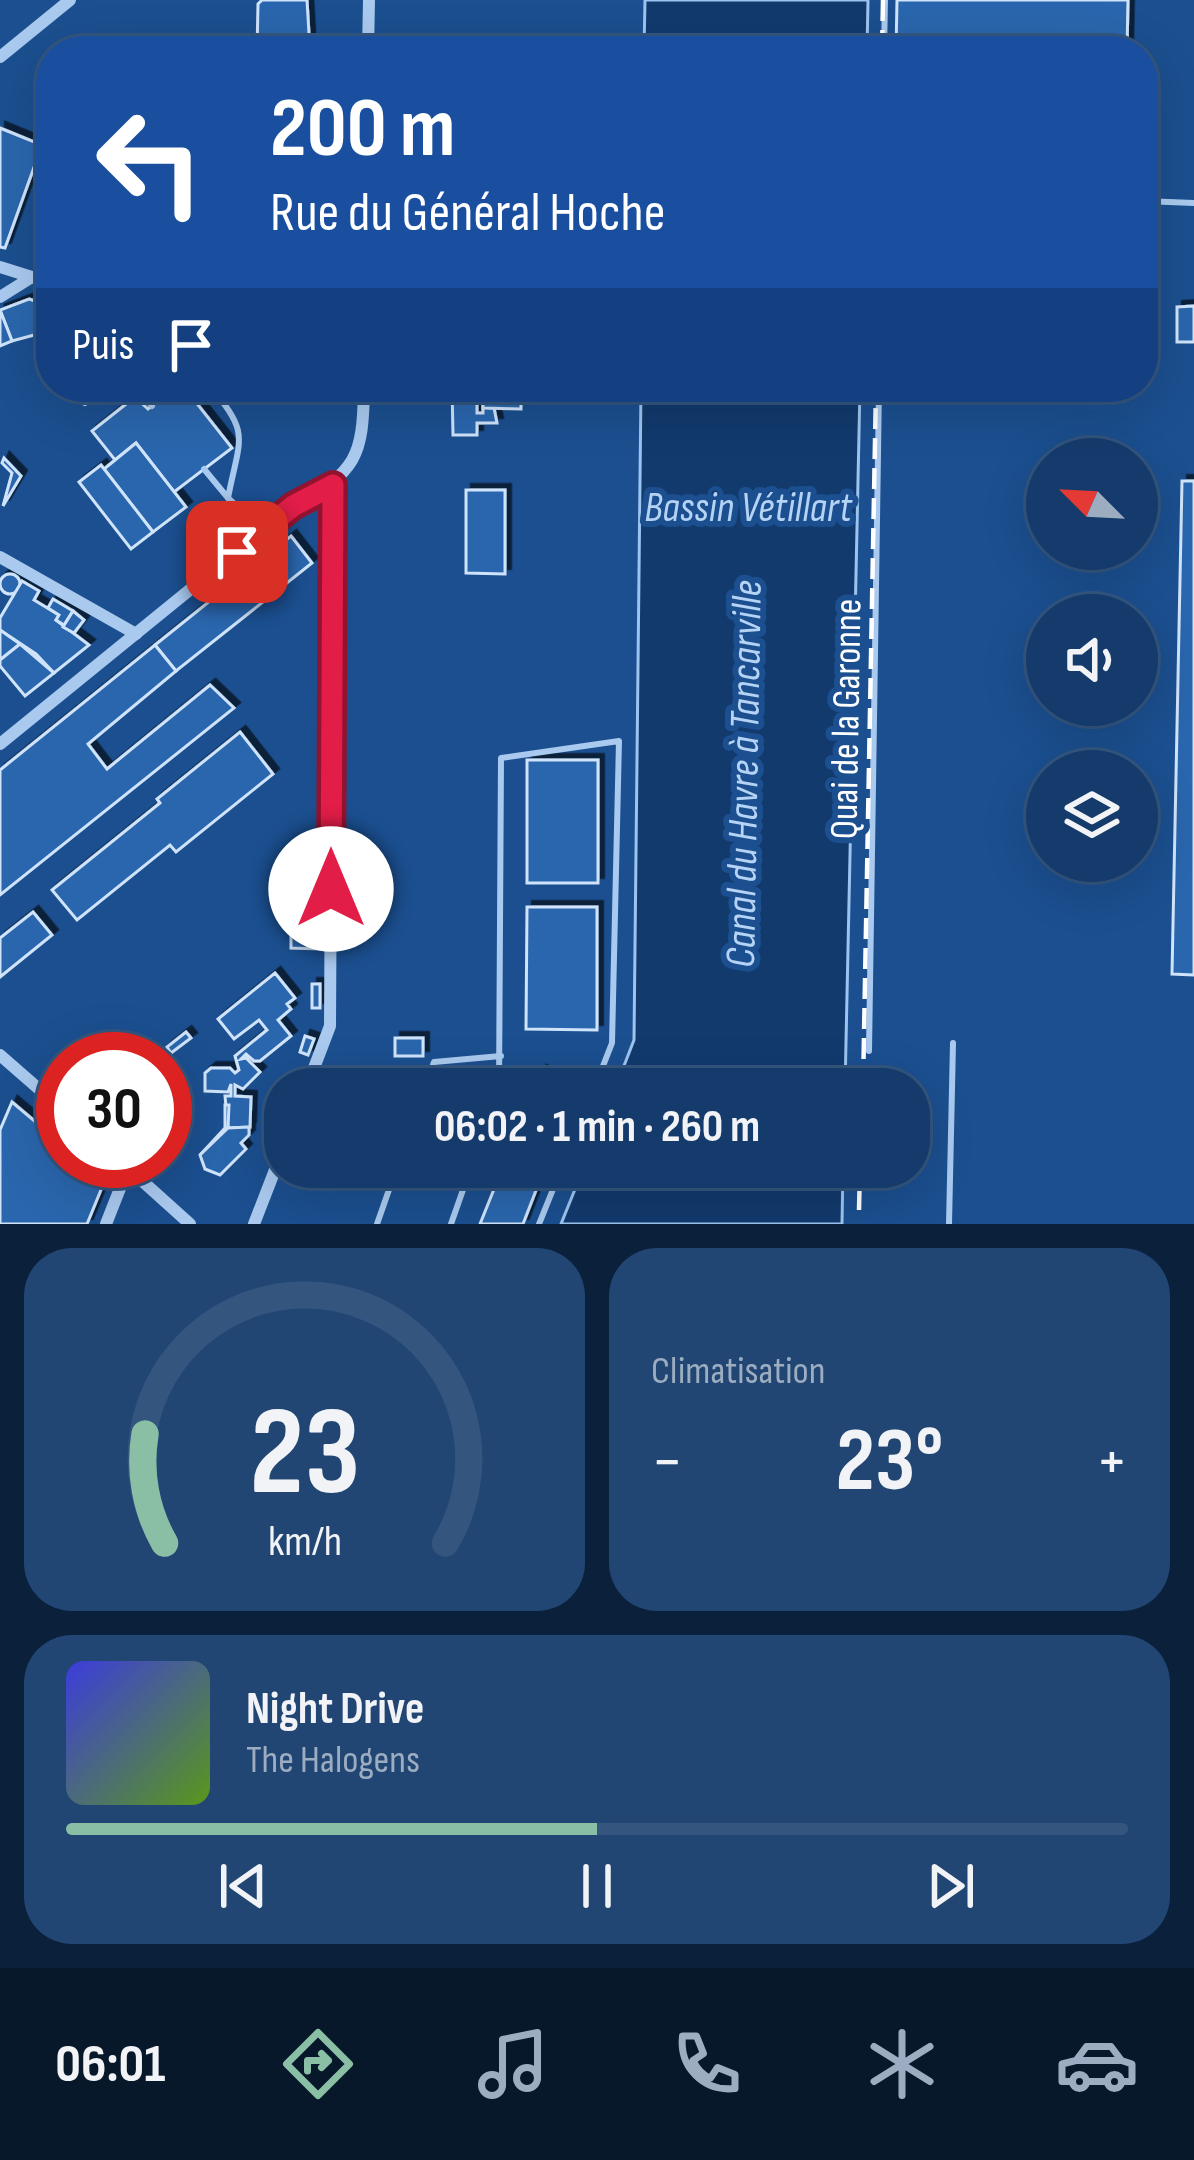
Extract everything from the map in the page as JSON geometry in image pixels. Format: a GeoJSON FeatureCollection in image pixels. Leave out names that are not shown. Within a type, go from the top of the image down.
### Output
{"type":"FeatureCollection","features":[{"type":"Feature","properties":{"kind":"street"},"geometry":{"type":"LineString","coordinates":[[0,57],[70,0]]}},
{"type":"Feature","properties":{"kind":"street"},"geometry":{"type":"LineString","coordinates":[[368,36],[369,0]]}},
{"type":"Feature","properties":{"kind":"street"},"geometry":{"type":"LineString","coordinates":[[0,267],[36,278]]}},
{"type":"Feature","properties":{"kind":"street"},"geometry":{"type":"LineString","coordinates":[[0,297],[32,277]]}},
{"type":"Feature","properties":{"kind":"street"},"geometry":{"type":"LineString","coordinates":[[0,743],[293,506],[333,485],[363,442],[364,402]]}},
{"type":"Feature","properties":{"kind":"street"},"geometry":{"type":"LineString","coordinates":[[314,1068],[330,1026],[333,485]]}},
{"type":"Feature","properties":{"kind":"street"},"geometry":{"type":"LineString","coordinates":[[0,556],[136,634]]}},
{"type":"Feature","properties":{"kind":"street"},"geometry":{"type":"LineString","coordinates":[[0,1055],[36,1086]]}},
{"type":"Feature","properties":{"kind":"street"},"geometry":{"type":"LineString","coordinates":[[106,1224],[117,1188]]}},
{"type":"Feature","properties":{"kind":"street"},"geometry":{"type":"LineString","coordinates":[[150,1188],[190,1224]]}},
{"type":"Feature","properties":{"kind":"street"},"geometry":{"type":"LineString","coordinates":[[254,1224],[268,1188]]}},
{"type":"Feature","properties":{"kind":"lane"},"geometry":{"type":"LineString","coordinates":[[884,36],[885,0]]}},
{"type":"Feature","properties":{"kind":"lane"},"geometry":{"type":"LineString","coordinates":[[1158,202],[1194,203]]}},
{"type":"Feature","properties":{"kind":"lane"},"geometry":{"type":"LineString","coordinates":[[149,402],[152,406]]}},
{"type":"Feature","properties":{"kind":"lane"},"geometry":{"type":"LineString","coordinates":[[223,402],[236,416],[240,434],[228,498]]}},
{"type":"Feature","properties":{"kind":"lane","name":"Quai de la Garonne"},"geometry":{"type":"LineString","coordinates":[[869,1051],[879,402]]}},
{"type":"Feature","properties":{"kind":"lane"},"geometry":{"type":"LineString","coordinates":[[204,470],[263,530]]}},
{"type":"Feature","properties":{"kind":"lane"},"geometry":{"type":"LineString","coordinates":[[500,1068],[501,758],[619,741],[612,1043],[602,1068]]}},
{"type":"Feature","properties":{"kind":"lane"},"geometry":{"type":"LineString","coordinates":[[949,1224],[953,1043]]}},
{"type":"Feature","properties":{"kind":"lane"},"geometry":{"type":"LineString","coordinates":[[432,1068],[434,1062],[501,1056]]}},
{"type":"Feature","properties":{"kind":"lane"},"geometry":{"type":"LineString","coordinates":[[377,1224],[390,1188]]}},
{"type":"Feature","properties":{"kind":"lane"},"geometry":{"type":"LineString","coordinates":[[451,1224],[464,1188]]}},
{"type":"Feature","properties":{"kind":"lane"},"geometry":{"type":"LineString","coordinates":[[539,1224],[554,1188]]}},
{"type":"Feature","properties":{"kind":"water"},"geometry":{"type":"Polygon","coordinates":[[[645,0],[868,0],[867,36],[644,36],[645,0]]]}},
{"type":"Feature","properties":{"kind":"water","name":"Bassin Vétillart"},"geometry":{"type":"Polygon","coordinates":[[[641,402],[860,402],[845,1068],[623,1068],[634,1040],[641,402]]]}},
{"type":"Feature","properties":{"kind":"water"},"geometry":{"type":"Polygon","coordinates":[[[576,1188],[843,1188],[842,1224],[561,1224],[576,1188]]]}},
{"type":"Feature","properties":{"kind":"building"},"geometry":{"type":"Polygon","coordinates":[[[262,0],[307,0],[309,36],[257,36],[262,0]]]}},
{"type":"Feature","properties":{"kind":"building"},"geometry":{"type":"Polygon","coordinates":[[[897,0],[1128,0],[1127,36],[896,36],[897,0]]]}},
{"type":"Feature","properties":{"kind":"building"},"geometry":{"type":"Polygon","coordinates":[[[0,128],[36,143],[36,162],[5,248],[0,247],[0,128]]]}},
{"type":"Feature","properties":{"kind":"building"},"geometry":{"type":"Polygon","coordinates":[[[29,299],[36,301],[36,335],[12,341],[0,310],[29,299]]]}},
{"type":"Feature","properties":{"kind":"building"},"geometry":{"type":"Polygon","coordinates":[[[1194,306],[1194,342],[1177,342],[1177,307],[1194,306]]]}},
{"type":"Feature","properties":{"kind":"building"},"geometry":{"type":"Polygon","coordinates":[[[0,310],[12,341],[0,346],[0,310]]]}},
{"type":"Feature","properties":{"kind":"building"},"geometry":{"type":"Polygon","coordinates":[[[129,402],[140,402],[148,409],[157,402],[196,402],[232,448],[174,492],[136,443],[115,460],[92,431],[129,402]]]}},
{"type":"Feature","properties":{"kind":"building"},"geometry":{"type":"Polygon","coordinates":[[[452,402],[477,402],[477,413],[483,413],[483,407],[494,408],[497,423],[477,423],[477,435],[453,435],[452,402]]]}},
{"type":"Feature","properties":{"kind":"building"},"geometry":{"type":"Polygon","coordinates":[[[483,402],[521,402],[521,409],[483,408],[483,402]]]}},
{"type":"Feature","properties":{"kind":"building"},"geometry":{"type":"Polygon","coordinates":[[[136,443],[186,507],[153,532],[104,469],[136,443]]]}},
{"type":"Feature","properties":{"kind":"building"},"geometry":{"type":"Polygon","coordinates":[[[4,458],[21,476],[3,506],[12,473],[2,463],[4,458]]]}},
{"type":"Feature","properties":{"kind":"building"},"geometry":{"type":"Polygon","coordinates":[[[101,465],[153,532],[131,549],[79,482],[101,465]]]}},
{"type":"Feature","properties":{"kind":"building"},"geometry":{"type":"Polygon","coordinates":[[[1182,481],[1194,481],[1194,975],[1172,974],[1182,481]]]}},
{"type":"Feature","properties":{"kind":"building"},"geometry":{"type":"Polygon","coordinates":[[[466,490],[505,490],[505,574],[466,573],[466,490]]]}},
{"type":"Feature","properties":{"kind":"building"},"geometry":{"type":"Polygon","coordinates":[[[291,536],[312,563],[176,671],[155,645],[291,536]]]}},
{"type":"Feature","properties":{"kind":"building"},"geometry":{"type":"Polygon","coordinates":[[[10,574],[20,584],[10,594],[0,584],[10,574]]]}},
{"type":"Feature","properties":{"kind":"building"},"geometry":{"type":"Polygon","coordinates":[[[22,581],[39,591],[34,600],[59,615],[56,620],[89,645],[54,673],[36,654],[0,630],[0,618],[22,581]]]}},
{"type":"Feature","properties":{"kind":"building"},"geometry":{"type":"Polygon","coordinates":[[[53,599],[73,611],[64,625],[48,608],[53,599]]]}},
{"type":"Feature","properties":{"kind":"building"},"geometry":{"type":"Polygon","coordinates":[[[73,611],[84,620],[74,633],[63,627],[73,611]]]}},
{"type":"Feature","properties":{"kind":"building"},"geometry":{"type":"Polygon","coordinates":[[[0,630],[20,644],[0,660],[0,630]]]}},
{"type":"Feature","properties":{"kind":"building"},"geometry":{"type":"Polygon","coordinates":[[[20,644],[54,673],[25,696],[0,666],[0,660],[20,644]]]}},
{"type":"Feature","properties":{"kind":"building"},"geometry":{"type":"Polygon","coordinates":[[[155,645],[176,671],[88,744],[107,769],[210,685],[234,708],[0,895],[0,770],[155,645]]]}},
{"type":"Feature","properties":{"kind":"building"},"geometry":{"type":"Polygon","coordinates":[[[240,732],[273,774],[176,852],[170,845],[77,920],[52,890],[240,732]]]}},
{"type":"Feature","properties":{"kind":"building"},"geometry":{"type":"Polygon","coordinates":[[[527,760],[598,760],[598,883],[527,883],[527,760]]]}},
{"type":"Feature","properties":{"kind":"building"},"geometry":{"type":"Polygon","coordinates":[[[291,900],[320,900],[319,949],[291,948],[291,900]]]}},
{"type":"Feature","properties":{"kind":"building"},"geometry":{"type":"Polygon","coordinates":[[[527,907],[597,907],[597,1030],[526,1029],[527,907]]]}},
{"type":"Feature","properties":{"kind":"building"},"geometry":{"type":"Polygon","coordinates":[[[33,912],[52,935],[0,977],[0,938],[33,912]]]}},
{"type":"Feature","properties":{"kind":"building"},"geometry":{"type":"Polygon","coordinates":[[[275,973],[295,998],[278,1020],[291,1036],[260,1061],[246,1054],[241,1059],[246,1058],[260,1072],[243,1089],[235,1085],[235,1096],[251,1097],[250,1127],[228,1128],[225,1096],[231,1096],[231,1084],[228,1092],[205,1091],[205,1073],[211,1068],[230,1068],[235,1073],[239,1070],[235,1056],[267,1030],[259,1020],[234,1039],[218,1019],[275,973]]]}},
{"type":"Feature","properties":{"kind":"building"},"geometry":{"type":"Polygon","coordinates":[[[312,984],[320,984],[320,1008],[312,1008],[312,984]]]}},
{"type":"Feature","properties":{"kind":"building"},"geometry":{"type":"Polygon","coordinates":[[[305,1036],[314,1039],[308,1055],[300,1052],[305,1036]]]}},
{"type":"Feature","properties":{"kind":"building"},"geometry":{"type":"Polygon","coordinates":[[[395,1038],[423,1038],[423,1056],[395,1056],[395,1038]]]}},
{"type":"Feature","properties":{"kind":"building"},"geometry":{"type":"Polygon","coordinates":[[[12,1102],[36,1122],[36,1188],[102,1188],[87,1224],[0,1224],[0,1130],[12,1102]]]}},
{"type":"Feature","properties":{"kind":"building"},"geometry":{"type":"Polygon","coordinates":[[[225,1105],[229,1105],[228,1128],[200,1155],[225,1128],[225,1105]]]}},
{"type":"Feature","properties":{"kind":"building"},"geometry":{"type":"Polygon","coordinates":[[[249,1127],[241,1143],[246,1149],[220,1175],[205,1169],[200,1155],[228,1128],[249,1127]]]}},
{"type":"Feature","properties":{"kind":"building"},"geometry":{"type":"Polygon","coordinates":[[[495,1188],[537,1188],[523,1224],[480,1224],[495,1188]]]}},
{"type":"Feature","properties":{"kind":"railway"},"geometry":{"type":"LineString","coordinates":[[882,36],[883,0]]}},
{"type":"Feature","properties":{"kind":"railway"},"geometry":{"type":"LineString","coordinates":[[863,1068],[876,402]]}},
{"type":"Feature","properties":{"kind":"railway"},"geometry":{"type":"LineString","coordinates":[[859,1210],[860,1188]]}},
{"type":"Feature","properties":{"kind":"route"},"geometry":{"type":"LineString","coordinates":[[237,552],[293,506],[333,485],[331,889]]}},
{"type":"Feature","properties":{"kind":"water label","name":"Canal du Havre à Tancarville"},"geometry":{"type":"Point","coordinates":[745,774]}}]}
